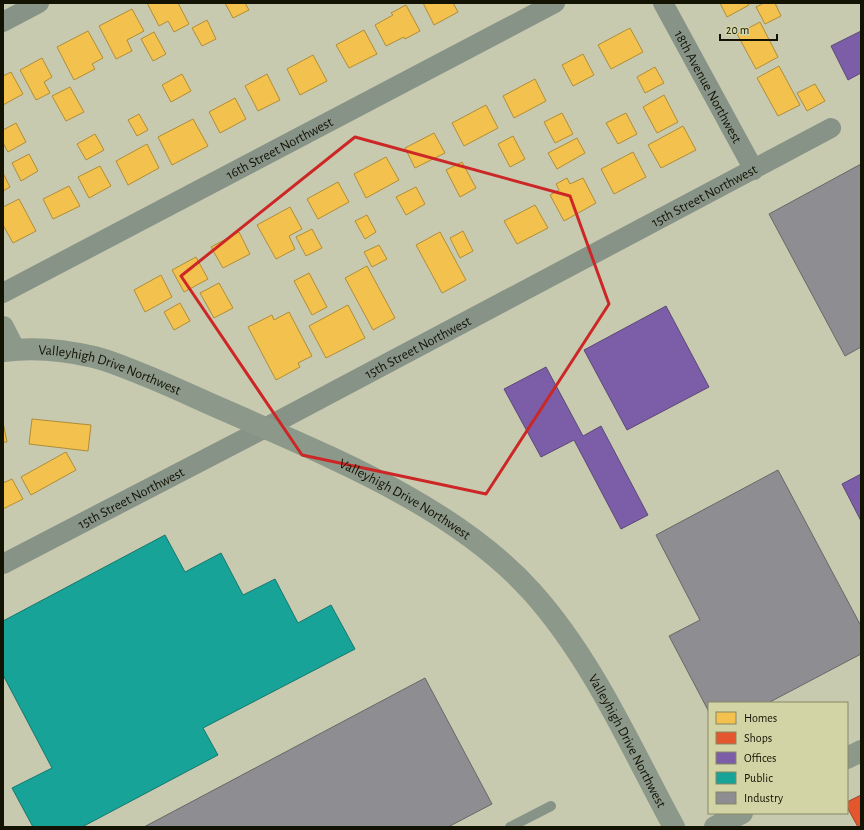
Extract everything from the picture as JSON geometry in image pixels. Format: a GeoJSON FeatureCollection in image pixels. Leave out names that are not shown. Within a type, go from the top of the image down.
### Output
{"type":"FeatureCollection","features":[{"type":"Feature","properties":{"kind":"main road"},"geometry":{"type":"LineString","coordinates":[[3,327],[8,350]]}},
{"type":"Feature","properties":{"kind":"main road","name":"Valleyhigh Drive Northwest"},"geometry":{"type":"LineString","coordinates":[[8,350],[44,350],[67,352],[113,362],[265,428],[349,467],[429,510],[472,538],[519,579],[550,613],[588,669],[674,827]]}},
{"type":"Feature","properties":{"kind":"main road"},"geometry":{"type":"LineString","coordinates":[[848,758],[861,751]]}},
{"type":"Feature","properties":{"kind":"main road"},"geometry":{"type":"LineString","coordinates":[[715,827],[740,814]]}},
{"type":"Feature","properties":{"kind":"street"},"geometry":{"type":"LineString","coordinates":[[3,22],[40,3]]}},
{"type":"Feature","properties":{"kind":"street","name":"16th Street Northwest"},"geometry":{"type":"LineString","coordinates":[[3,293],[555,3]]}},
{"type":"Feature","properties":{"kind":"street","name":"18th Avenue Northwest"},"geometry":{"type":"LineString","coordinates":[[663,3],[754,170]]}},
{"type":"Feature","properties":{"kind":"street","name":"15th Street Northwest"},"geometry":{"type":"LineString","coordinates":[[3,564],[265,428],[831,128]]}},
{"type":"Feature","properties":{"kind":"lane"},"geometry":{"type":"LineString","coordinates":[[510,827],[551,806]]}},
{"type":"Feature","properties":{"kind":"highlighted area"},"geometry":{"type":"Polygon","coordinates":[[[355,137],[570,196],[609,304],[486,494],[302,455],[181,276],[355,137]]]}},
{"type":"Feature","properties":{"kind":"building: Homes"},"geometry":{"type":"Polygon","coordinates":[[[147,3],[178,3],[189,24],[174,32],[168,21],[159,26],[147,3]]]}},
{"type":"Feature","properties":{"kind":"building: Homes"},"geometry":{"type":"Polygon","coordinates":[[[225,3],[245,3],[249,10],[233,18],[225,3]]]}},
{"type":"Feature","properties":{"kind":"building: Homes"},"geometry":{"type":"Polygon","coordinates":[[[423,3],[453,3],[458,12],[434,25],[423,3]]]}},
{"type":"Feature","properties":{"kind":"building: Homes"},"geometry":{"type":"Polygon","coordinates":[[[720,3],[748,3],[749,5],[727,17],[720,3]]]}},
{"type":"Feature","properties":{"kind":"building: Homes"},"geometry":{"type":"Polygon","coordinates":[[[764,3],[775,3],[781,16],[765,24],[756,7],[764,3]]]}},
{"type":"Feature","properties":{"kind":"building: Homes"},"geometry":{"type":"Polygon","coordinates":[[[406,5],[420,31],[405,39],[404,37],[386,46],[375,25],[393,15],[391,13],[406,5]]]}},
{"type":"Feature","properties":{"kind":"building: Homes"},"geometry":{"type":"Polygon","coordinates":[[[132,9],[144,31],[127,40],[132,51],[116,59],[99,26],[132,9]]]}},
{"type":"Feature","properties":{"kind":"building: Homes"},"geometry":{"type":"Polygon","coordinates":[[[207,20],[216,39],[202,46],[192,28],[207,20]]]}},
{"type":"Feature","properties":{"kind":"building: Homes"},"geometry":{"type":"Polygon","coordinates":[[[760,22],[778,57],[756,69],[737,34],[760,22]]]}},
{"type":"Feature","properties":{"kind":"building: Homes"},"geometry":{"type":"Polygon","coordinates":[[[630,28],[643,52],[611,69],[598,45],[630,28]]]}},
{"type":"Feature","properties":{"kind":"building: Homes"},"geometry":{"type":"Polygon","coordinates":[[[364,30],[377,54],[349,68],[336,45],[364,30]]]}},
{"type":"Feature","properties":{"kind":"building: Homes"},"geometry":{"type":"Polygon","coordinates":[[[88,31],[103,58],[92,64],[95,69],[74,80],[57,47],[88,31]]]}},
{"type":"Feature","properties":{"kind":"building: Homes"},"geometry":{"type":"Polygon","coordinates":[[[154,32],[166,54],[153,61],[141,39],[154,32]]]}},
{"type":"Feature","properties":{"kind":"building: Homes"},"geometry":{"type":"Polygon","coordinates":[[[583,54],[594,75],[573,86],[562,65],[583,54]]]}},
{"type":"Feature","properties":{"kind":"building: Homes"},"geometry":{"type":"Polygon","coordinates":[[[313,55],[327,81],[300,95],[287,69],[313,55]]]}},
{"type":"Feature","properties":{"kind":"building: Homes"},"geometry":{"type":"Polygon","coordinates":[[[42,58],[52,77],[44,82],[50,93],[36,100],[20,70],[42,58]]]}},
{"type":"Feature","properties":{"kind":"building: Homes"},"geometry":{"type":"Polygon","coordinates":[[[779,66],[800,105],[778,116],[757,78],[779,66]]]}},
{"type":"Feature","properties":{"kind":"building: Homes"},"geometry":{"type":"Polygon","coordinates":[[[655,67],[664,83],[645,93],[637,77],[655,67]]]}},
{"type":"Feature","properties":{"kind":"building: Homes"},"geometry":{"type":"Polygon","coordinates":[[[11,72],[23,94],[3,105],[3,76],[11,72]]]}},
{"type":"Feature","properties":{"kind":"building: Homes"},"geometry":{"type":"Polygon","coordinates":[[[182,74],[191,91],[171,102],[162,85],[182,74]]]}},
{"type":"Feature","properties":{"kind":"building: Homes"},"geometry":{"type":"Polygon","coordinates":[[[267,74],[280,100],[258,111],[245,86],[267,74]]]}},
{"type":"Feature","properties":{"kind":"building: Homes"},"geometry":{"type":"Polygon","coordinates":[[[535,79],[546,101],[514,118],[503,96],[535,79]]]}},
{"type":"Feature","properties":{"kind":"building: Homes"},"geometry":{"type":"Polygon","coordinates":[[[815,84],[825,101],[807,111],[797,93],[815,84]]]}},
{"type":"Feature","properties":{"kind":"building: Homes"},"geometry":{"type":"Polygon","coordinates":[[[70,87],[84,112],[66,121],[52,96],[70,87]]]}},
{"type":"Feature","properties":{"kind":"building: Homes"},"geometry":{"type":"Polygon","coordinates":[[[664,95],[678,122],[657,133],[643,107],[664,95]]]}},
{"type":"Feature","properties":{"kind":"building: Homes"},"geometry":{"type":"Polygon","coordinates":[[[235,98],[246,119],[220,133],[209,112],[235,98]]]}},
{"type":"Feature","properties":{"kind":"building: Homes"},"geometry":{"type":"Polygon","coordinates":[[[486,105],[498,128],[464,146],[452,123],[486,105]]]}},
{"type":"Feature","properties":{"kind":"building: Homes"},"geometry":{"type":"Polygon","coordinates":[[[562,113],[573,134],[555,143],[544,122],[562,113]]]}},
{"type":"Feature","properties":{"kind":"building: Homes"},"geometry":{"type":"Polygon","coordinates":[[[626,113],[637,134],[618,144],[606,123],[626,113]]]}},
{"type":"Feature","properties":{"kind":"building: Homes"},"geometry":{"type":"Polygon","coordinates":[[[139,114],[148,130],[137,136],[128,120],[139,114]]]}},
{"type":"Feature","properties":{"kind":"building: Homes"},"geometry":{"type":"Polygon","coordinates":[[[193,119],[208,146],[172,165],[158,137],[193,119]]]}},
{"type":"Feature","properties":{"kind":"building: Homes"},"geometry":{"type":"Polygon","coordinates":[[[16,123],[26,142],[8,152],[3,143],[3,130],[16,123]]]}},
{"type":"Feature","properties":{"kind":"building: Homes"},"geometry":{"type":"Polygon","coordinates":[[[683,126],[696,150],[661,168],[648,145],[683,126]]]}},
{"type":"Feature","properties":{"kind":"building: Homes"},"geometry":{"type":"Polygon","coordinates":[[[434,133],[445,153],[415,168],[405,148],[434,133]]]}},
{"type":"Feature","properties":{"kind":"building: Homes"},"geometry":{"type":"Polygon","coordinates":[[[95,134],[104,150],[86,160],[77,144],[95,134]]]}},
{"type":"Feature","properties":{"kind":"building: Homes"},"geometry":{"type":"Polygon","coordinates":[[[513,136],[525,159],[510,167],[498,144],[513,136]]]}},
{"type":"Feature","properties":{"kind":"building: Homes"},"geometry":{"type":"Polygon","coordinates":[[[577,138],[585,153],[557,169],[548,153],[577,138]]]}},
{"type":"Feature","properties":{"kind":"building: Homes"},"geometry":{"type":"Polygon","coordinates":[[[147,144],[159,168],[128,185],[116,161],[147,144]]]}},
{"type":"Feature","properties":{"kind":"building: Homes"},"geometry":{"type":"Polygon","coordinates":[[[633,152],[646,177],[614,194],[601,169],[633,152]]]}},
{"type":"Feature","properties":{"kind":"building: Homes"},"geometry":{"type":"Polygon","coordinates":[[[29,154],[38,171],[21,181],[12,163],[29,154]]]}},
{"type":"Feature","properties":{"kind":"building: Homes"},"geometry":{"type":"Polygon","coordinates":[[[386,157],[399,180],[366,198],[354,174],[386,157]]]}},
{"type":"Feature","properties":{"kind":"building: Homes"},"geometry":{"type":"Polygon","coordinates":[[[462,162],[476,188],[460,197],[446,170],[462,162]]]}},
{"type":"Feature","properties":{"kind":"building: Homes"},"geometry":{"type":"Polygon","coordinates":[[[100,166],[111,186],[89,198],[78,177],[100,166]]]}},
{"type":"Feature","properties":{"kind":"building: Homes"},"geometry":{"type":"Polygon","coordinates":[[[3,173],[10,187],[3,191],[3,173]]]}},
{"type":"Feature","properties":{"kind":"building: Homes"},"geometry":{"type":"Polygon","coordinates":[[[567,178],[570,184],[583,178],[596,203],[564,221],[550,195],[559,190],[556,184],[567,178]]]}},
{"type":"Feature","properties":{"kind":"building: Homes"},"geometry":{"type":"Polygon","coordinates":[[[338,182],[349,202],[318,219],[307,199],[338,182]]]}},
{"type":"Feature","properties":{"kind":"building: Homes"},"geometry":{"type":"Polygon","coordinates":[[[69,186],[80,206],[53,219],[43,199],[69,186]]]}},
{"type":"Feature","properties":{"kind":"building: Homes"},"geometry":{"type":"Polygon","coordinates":[[[416,187],[425,204],[406,215],[396,197],[416,187]]]}},
{"type":"Feature","properties":{"kind":"building: Homes"},"geometry":{"type":"Polygon","coordinates":[[[19,199],[36,231],[13,243],[3,225],[3,207],[19,199]]]}},
{"type":"Feature","properties":{"kind":"building: Homes"},"geometry":{"type":"Polygon","coordinates":[[[535,205],[548,228],[517,244],[504,221],[535,205]]]}},
{"type":"Feature","properties":{"kind":"building: Homes"},"geometry":{"type":"Polygon","coordinates":[[[290,207],[302,229],[289,236],[295,249],[276,259],[257,225],[290,207]]]}},
{"type":"Feature","properties":{"kind":"building: Homes"},"geometry":{"type":"Polygon","coordinates":[[[367,215],[376,232],[365,239],[355,221],[367,215]]]}},
{"type":"Feature","properties":{"kind":"building: Homes"},"geometry":{"type":"Polygon","coordinates":[[[312,229],[322,248],[306,256],[296,237],[312,229]]]}},
{"type":"Feature","properties":{"kind":"building: Homes"},"geometry":{"type":"Polygon","coordinates":[[[463,231],[473,251],[460,258],[450,238],[463,231]]]}},
{"type":"Feature","properties":{"kind":"building: Homes"},"geometry":{"type":"Polygon","coordinates":[[[239,232],[250,254],[223,268],[211,247],[239,232]]]}},
{"type":"Feature","properties":{"kind":"building: Homes"},"geometry":{"type":"Polygon","coordinates":[[[440,232],[466,280],[442,293],[416,245],[440,232]]]}},
{"type":"Feature","properties":{"kind":"building: Homes"},"geometry":{"type":"Polygon","coordinates":[[[379,245],[387,259],[372,267],[364,252],[379,245]]]}},
{"type":"Feature","properties":{"kind":"building: Homes"},"geometry":{"type":"Polygon","coordinates":[[[196,257],[208,279],[184,292],[172,270],[196,257]]]}},
{"type":"Feature","properties":{"kind":"building: Homes"},"geometry":{"type":"Polygon","coordinates":[[[367,266],[395,318],[373,330],[345,278],[367,266]]]}},
{"type":"Feature","properties":{"kind":"building: Homes"},"geometry":{"type":"Polygon","coordinates":[[[309,273],[327,307],[312,315],[294,281],[309,273]]]}},
{"type":"Feature","properties":{"kind":"building: Homes"},"geometry":{"type":"Polygon","coordinates":[[[161,275],[172,297],[145,312],[134,290],[161,275]]]}},
{"type":"Feature","properties":{"kind":"building: Homes"},"geometry":{"type":"Polygon","coordinates":[[[219,283],[233,308],[214,318],[200,293],[219,283]]]}},
{"type":"Feature","properties":{"kind":"building: Homes"},"geometry":{"type":"Polygon","coordinates":[[[180,303],[190,321],[174,330],[164,312],[180,303]]]}},
{"type":"Feature","properties":{"kind":"building: Homes"},"geometry":{"type":"Polygon","coordinates":[[[348,305],[365,338],[326,358],[309,326],[348,305]]]}},
{"type":"Feature","properties":{"kind":"building: Homes"},"geometry":{"type":"Polygon","coordinates":[[[289,312],[312,356],[298,363],[300,367],[276,380],[248,327],[272,315],[274,320],[289,312]]]}},
{"type":"Feature","properties":{"kind":"building: Homes"},"geometry":{"type":"Polygon","coordinates":[[[32,419],[91,425],[88,451],[29,444],[32,419]]]}},
{"type":"Feature","properties":{"kind":"building: Homes"},"geometry":{"type":"Polygon","coordinates":[[[3,422],[7,442],[3,442],[3,422]]]}},
{"type":"Feature","properties":{"kind":"building: Homes"},"geometry":{"type":"Polygon","coordinates":[[[66,452],[76,470],[31,495],[21,477],[66,452]]]}},
{"type":"Feature","properties":{"kind":"building: Homes"},"geometry":{"type":"Polygon","coordinates":[[[12,479],[23,499],[3,509],[3,483],[12,479]]]}},
{"type":"Feature","properties":{"kind":"building: Shops"},"geometry":{"type":"Polygon","coordinates":[[[861,795],[861,827],[858,827],[848,809],[848,802],[861,795]]]}},
{"type":"Feature","properties":{"kind":"building: Offices"},"geometry":{"type":"Polygon","coordinates":[[[861,31],[861,73],[848,80],[831,46],[861,31]]]}},
{"type":"Feature","properties":{"kind":"building: Offices"},"geometry":{"type":"Polygon","coordinates":[[[666,306],[709,387],[627,430],[584,350],[666,306]]]}},
{"type":"Feature","properties":{"kind":"building: Offices"},"geometry":{"type":"Polygon","coordinates":[[[546,367],[583,436],[601,426],[648,515],[621,529],[574,440],[541,457],[504,389],[546,367]]]}},
{"type":"Feature","properties":{"kind":"building: Offices"},"geometry":{"type":"Polygon","coordinates":[[[861,474],[861,521],[842,484],[861,474]]]}},
{"type":"Feature","properties":{"kind":"building: Public"},"geometry":{"type":"Polygon","coordinates":[[[165,535],[185,572],[221,553],[243,595],[275,579],[298,623],[331,605],[355,649],[203,728],[218,755],[82,827],[33,827],[12,788],[52,768],[3,675],[3,621],[165,535]]]}},
{"type":"Feature","properties":{"kind":"building: Industry"},"geometry":{"type":"Polygon","coordinates":[[[861,164],[861,347],[845,356],[769,214],[861,164]]]}},
{"type":"Feature","properties":{"kind":"building: Industry"},"geometry":{"type":"Polygon","coordinates":[[[778,470],[861,626],[861,654],[770,702],[708,702],[708,710],[669,636],[700,620],[656,535],[778,470]]]}},
{"type":"Feature","properties":{"kind":"building: Industry"},"geometry":{"type":"Polygon","coordinates":[[[425,678],[492,804],[448,827],[144,827],[425,678]]]}}]}
